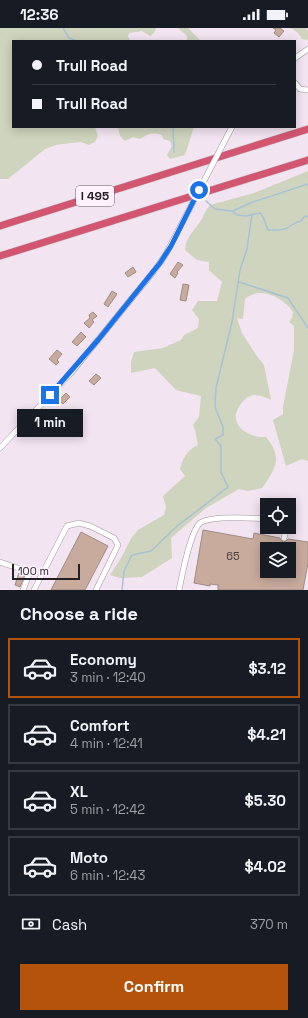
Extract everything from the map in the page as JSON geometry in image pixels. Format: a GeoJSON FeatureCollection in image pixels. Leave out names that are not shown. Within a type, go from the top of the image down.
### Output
{"type":"FeatureCollection","features":[{"type":"Feature","properties":{"kind":"highway","name":"I 495"},"geometry":{"type":"LineString","coordinates":[[0,226],[308,129]]}},
{"type":"Feature","properties":{"kind":"highway","name":"I 495"},"geometry":{"type":"LineString","coordinates":[[0,256],[308,160]]}},
{"type":"Feature","properties":{"kind":"street"},"geometry":{"type":"LineString","coordinates":[[296,57],[308,49]]}},
{"type":"Feature","properties":{"kind":"street"},"geometry":{"type":"LineString","coordinates":[[296,84],[300,89],[308,90]]}},
{"type":"Feature","properties":{"kind":"street"},"geometry":{"type":"LineString","coordinates":[[0,448],[71,373],[154,271],[166,254],[231,128]]}},
{"type":"Feature","properties":{"kind":"street"},"geometry":{"type":"LineString","coordinates":[[179,590],[192,539],[196,528],[201,523],[210,519],[260,519]]}},
{"type":"Feature","properties":{"kind":"street"},"geometry":{"type":"LineString","coordinates":[[34,590],[68,526],[79,523],[90,526],[114,538],[118,546],[96,590]]}},
{"type":"Feature","properties":{"kind":"street"},"geometry":{"type":"LineString","coordinates":[[284,538],[285,534]]}},
{"type":"Feature","properties":{"kind":"street"},"geometry":{"type":"LineString","coordinates":[[0,562],[30,572],[23,590]]}},
{"type":"Feature","properties":{"kind":"green space"},"geometry":{"type":"Polygon","coordinates":[[[0,28],[156,28],[154,33],[150,36],[142,31],[129,33],[128,36],[130,40],[12,40],[12,128],[95,128],[98,136],[95,142],[89,145],[81,142],[56,145],[45,149],[8,179],[0,179],[0,28]]]}},
{"type":"Feature","properties":{"kind":"green space"},"geometry":{"type":"Polygon","coordinates":[[[178,28],[188,28],[200,40],[187,40],[187,36],[178,28]]]}},
{"type":"Feature","properties":{"kind":"green space"},"geometry":{"type":"Polygon","coordinates":[[[291,28],[306,28],[308,31],[308,40],[302,39],[298,33],[291,28]]]}},
{"type":"Feature","properties":{"kind":"green space"},"geometry":{"type":"Polygon","coordinates":[[[118,128],[194,128],[185,155],[170,159],[167,155],[172,146],[170,141],[163,139],[162,135],[151,134],[140,139],[133,137],[125,141],[120,136],[118,128]]]}},
{"type":"Feature","properties":{"kind":"green space"},"geometry":{"type":"Polygon","coordinates":[[[308,171],[308,461],[302,459],[286,466],[273,420],[283,414],[294,350],[294,326],[289,322],[292,318],[293,312],[287,304],[274,296],[265,293],[254,294],[245,299],[243,319],[237,318],[242,333],[264,365],[271,400],[258,395],[250,396],[236,412],[236,419],[237,424],[243,431],[252,435],[266,437],[271,444],[275,451],[276,463],[271,475],[262,488],[248,491],[239,489],[206,508],[171,538],[172,558],[142,577],[120,578],[110,575],[132,537],[138,530],[164,515],[166,507],[163,496],[185,476],[180,469],[183,461],[188,452],[198,445],[193,425],[199,417],[201,396],[176,390],[155,368],[131,373],[131,362],[134,352],[163,348],[181,340],[184,335],[198,328],[199,319],[192,310],[198,301],[217,301],[222,282],[209,270],[209,262],[197,260],[185,250],[187,241],[210,205],[254,193],[308,171]]]}},
{"type":"Feature","properties":{"kind":"building"},"geometry":{"type":"Polygon","coordinates":[[[273,28],[280,28],[284,31],[279,37],[274,33],[276,30],[273,28]]]}},
{"type":"Feature","properties":{"kind":"building"},"geometry":{"type":"Polygon","coordinates":[[[178,262],[183,265],[177,272],[178,273],[175,278],[170,274],[178,262]]]}},
{"type":"Feature","properties":{"kind":"building"},"geometry":{"type":"Polygon","coordinates":[[[133,267],[136,272],[128,277],[125,273],[133,267]]]}},
{"type":"Feature","properties":{"kind":"building"},"geometry":{"type":"Polygon","coordinates":[[[183,284],[189,285],[186,301],[180,300],[183,284]]]}},
{"type":"Feature","properties":{"kind":"building"},"geometry":{"type":"Polygon","coordinates":[[[112,291],[117,294],[108,307],[104,304],[112,291]]]}},
{"type":"Feature","properties":{"kind":"building"},"geometry":{"type":"Polygon","coordinates":[[[93,312],[97,316],[92,320],[94,322],[89,328],[84,323],[90,318],[89,315],[93,312]]]}},
{"type":"Feature","properties":{"kind":"building"},"geometry":{"type":"Polygon","coordinates":[[[81,332],[86,337],[77,346],[72,342],[81,332]]]}},
{"type":"Feature","properties":{"kind":"building"},"geometry":{"type":"Polygon","coordinates":[[[57,350],[62,354],[57,360],[59,362],[56,365],[49,359],[57,350]]]}},
{"type":"Feature","properties":{"kind":"building"},"geometry":{"type":"Polygon","coordinates":[[[96,374],[101,378],[94,385],[89,381],[96,374]]]}},
{"type":"Feature","properties":{"kind":"building"},"geometry":{"type":"Polygon","coordinates":[[[66,393],[70,397],[63,404],[59,400],[66,393]]]}},
{"type":"Feature","properties":{"kind":"building"},"geometry":{"type":"Polygon","coordinates":[[[49,425],[55,428],[49,435],[44,431],[49,425]]]}},
{"type":"Feature","properties":{"kind":"building"},"geometry":{"type":"Polygon","coordinates":[[[203,530],[253,539],[254,533],[280,538],[283,542],[288,539],[308,542],[308,563],[303,590],[218,590],[218,585],[210,584],[210,586],[194,583],[203,530]]]}},
{"type":"Feature","properties":{"kind":"building"},"geometry":{"type":"Polygon","coordinates":[[[81,532],[108,546],[85,590],[51,590],[81,532]]]}},
{"type":"Feature","properties":{"kind":"building"},"geometry":{"type":"Polygon","coordinates":[[[19,573],[25,575],[20,587],[15,585],[19,573]]]}},
{"type":"Feature","properties":{"kind":"waterway"},"geometry":{"type":"LineString","coordinates":[[63,28],[69,38],[74,40]]}},
{"type":"Feature","properties":{"kind":"waterway"},"geometry":{"type":"LineString","coordinates":[[173,128],[174,152]]}},
{"type":"Feature","properties":{"kind":"waterway"},"geometry":{"type":"LineString","coordinates":[[233,211],[250,203],[308,184]]}},
{"type":"Feature","properties":{"kind":"waterway"},"geometry":{"type":"LineString","coordinates":[[206,201],[215,209],[232,211],[237,215],[246,216],[260,213],[268,230],[285,229],[308,216]]}},
{"type":"Feature","properties":{"kind":"waterway"},"geometry":{"type":"LineString","coordinates":[[122,590],[124,571],[132,555],[151,551],[176,527],[228,487],[221,472],[221,446],[215,439],[223,435],[223,427],[215,407],[216,388],[232,322],[240,270],[247,249],[252,214]]}},
{"type":"Feature","properties":{"kind":"waterway"},"geometry":{"type":"LineString","coordinates":[[239,282],[288,298],[308,328]]}},
{"type":"Feature","properties":{"kind":"route"},"geometry":{"type":"LineString","coordinates":[[50,395],[71,373],[160,263],[171,246],[199,190]]}}]}
